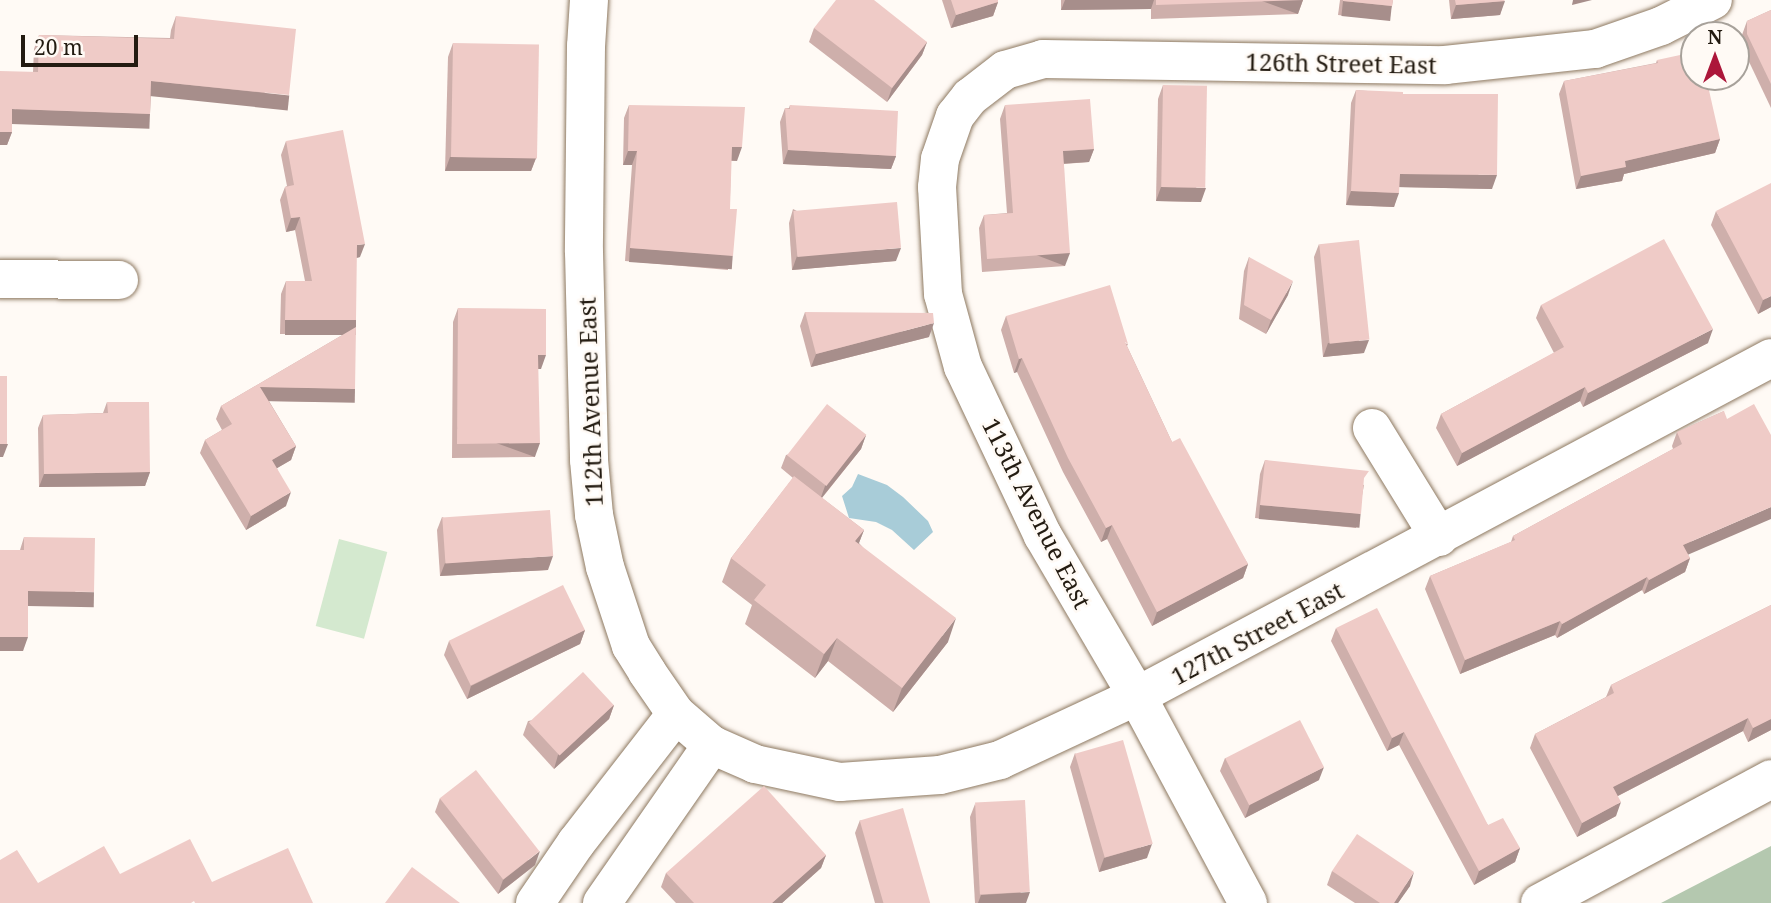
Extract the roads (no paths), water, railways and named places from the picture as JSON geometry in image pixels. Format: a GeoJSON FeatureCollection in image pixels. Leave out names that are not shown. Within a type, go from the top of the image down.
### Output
{"type":"FeatureCollection","features":[{"type":"Feature","properties":{"kind":"street","name":"112th Avenue East"},"geometry":{"type":"LineString","coordinates":[[589,0],[584,252],[589,460],[594,515],[605,567],[631,646],[676,714],[712,745]]}},
{"type":"Feature","properties":{"kind":"street","name":"126th Street East"},"geometry":{"type":"LineString","coordinates":[[970,97],[1004,70],[1043,59],[1445,65],[1595,49],[1661,26],[1713,0]]}},
{"type":"Feature","properties":{"kind":"street","name":"113th Avenue East"},"geometry":{"type":"LineString","coordinates":[[970,97],[955,116],[940,159],[937,187],[947,316],[962,367],[1043,536],[1137,696],[1248,903]]}},
{"type":"Feature","properties":{"kind":"street"},"geometry":{"type":"LineString","coordinates":[[0,279],[119,280]]}},
{"type":"Feature","properties":{"kind":"street","name":"127th Street East"},"geometry":{"type":"LineString","coordinates":[[712,745],[754,764],[840,782],[940,775],[1000,760],[1137,696],[1771,358]]}},
{"type":"Feature","properties":{"kind":"street"},"geometry":{"type":"LineString","coordinates":[[1372,428],[1439,537]]}},
{"type":"Feature","properties":{"kind":"street"},"geometry":{"type":"LineString","coordinates":[[535,903],[576,842],[676,714]]}},
{"type":"Feature","properties":{"kind":"street"},"geometry":{"type":"LineString","coordinates":[[602,903],[712,745]]}},
{"type":"Feature","properties":{"kind":"street"},"geometry":{"type":"LineString","coordinates":[[1540,903],[1771,779]]}},
{"type":"Feature","properties":{"kind":"water"},"geometry":{"type":"Polygon","coordinates":[[[858,474],[887,485],[903,497],[928,521],[933,532],[914,550],[892,530],[876,522],[849,518],[842,496],[852,487],[858,474]]]}}]}
